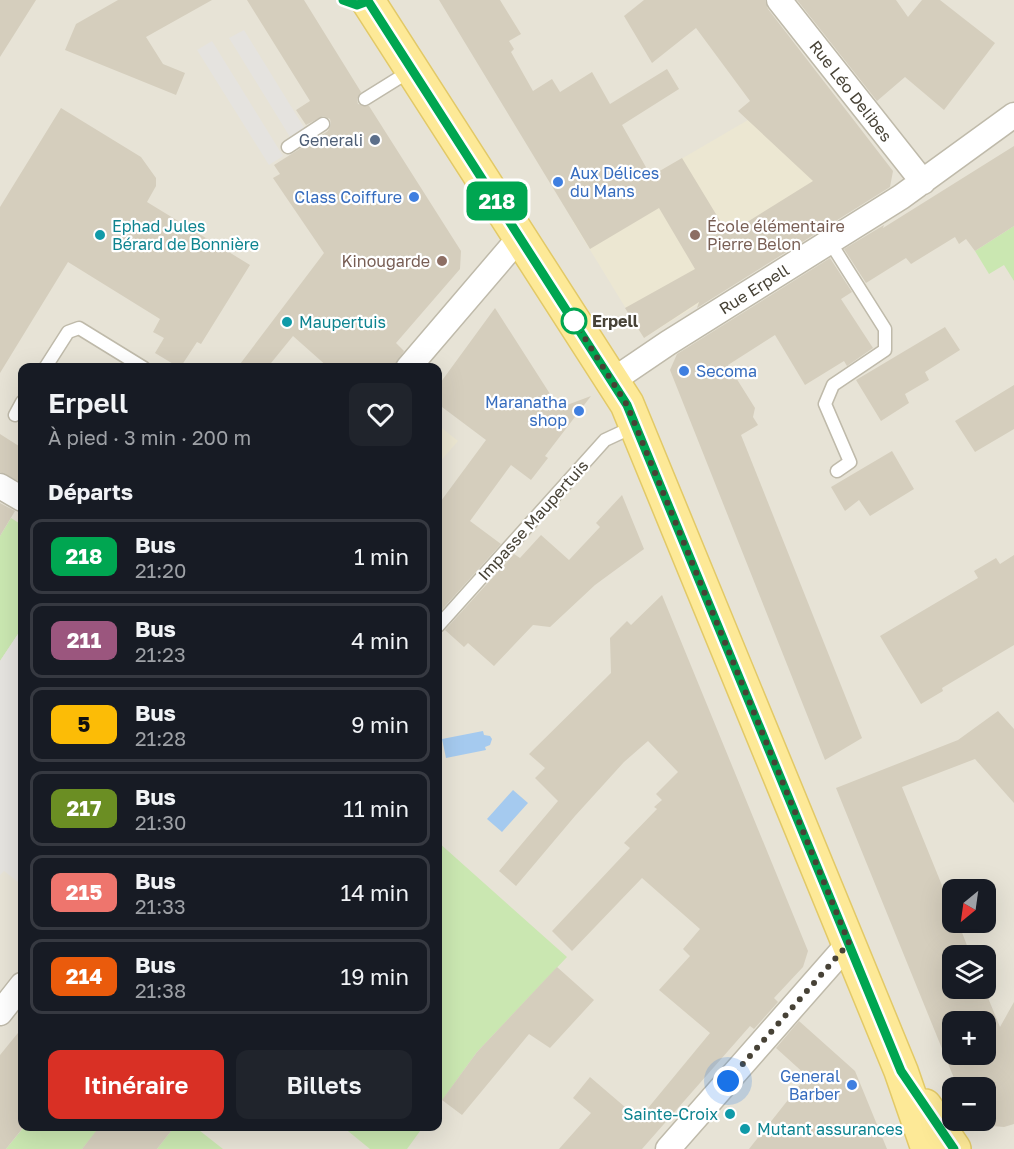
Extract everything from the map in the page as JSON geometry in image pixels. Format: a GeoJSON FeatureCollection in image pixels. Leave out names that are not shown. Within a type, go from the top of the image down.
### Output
{"type":"FeatureCollection","features":[{"type":"Feature","properties":{"kind":"main road"},"geometry":{"type":"LineString","coordinates":[[360,0],[412,69],[627,405],[901,1071],[928,1149]]}},
{"type":"Feature","properties":{"kind":"main road"},"geometry":{"type":"LineString","coordinates":[[901,1071],[954,1149]]}},
{"type":"Feature","properties":{"kind":"street","name":"Rue Léo Delibes"},"geometry":{"type":"LineString","coordinates":[[779,0],[923,182]]}},
{"type":"Feature","properties":{"kind":"street","name":"Rue Erpell"},"geometry":{"type":"LineString","coordinates":[[612,381],[923,182],[1014,115]]}},
{"type":"Feature","properties":{"kind":"street"},"geometry":{"type":"LineString","coordinates":[[412,363],[520,237]]}},
{"type":"Feature","properties":{"kind":"street"},"geometry":{"type":"LineString","coordinates":[[0,486],[18,497]]}},
{"type":"Feature","properties":{"kind":"street"},"geometry":{"type":"LineString","coordinates":[[668,1149],[849,943]]}},
{"type":"Feature","properties":{"kind":"street"},"geometry":{"type":"LineString","coordinates":[[0,1013],[18,990]]}},
{"type":"Feature","properties":{"kind":"lane"},"geometry":{"type":"LineString","coordinates":[[365,99],[412,69]]}},
{"type":"Feature","properties":{"kind":"lane"},"geometry":{"type":"LineString","coordinates":[[288,147],[324,124]]}},
{"type":"Feature","properties":{"kind":"lane"},"geometry":{"type":"LineString","coordinates":[[830,242],[885,329],[885,350],[832,385],[825,404],[850,462],[837,471]]}},
{"type":"Feature","properties":{"kind":"lane"},"geometry":{"type":"LineString","coordinates":[[48,363],[68,332],[78,328],[136,363]]}},
{"type":"Feature","properties":{"kind":"lane"},"geometry":{"type":"LineString","coordinates":[[15,415],[18,409]]}},
{"type":"Feature","properties":{"kind":"lane","name":"Impasse Maupertuis"},"geometry":{"type":"LineString","coordinates":[[442,622],[605,440],[636,425]]}},
{"type":"Feature","properties":{"kind":"shaded area"},"geometry":{"type":"Polygon","coordinates":[[[0,0],[1014,0],[1014,1149],[0,1149],[0,0]]]}},
{"type":"Feature","properties":{"kind":"shaded area"},"geometry":{"type":"Polygon","coordinates":[[[244,30],[305,129],[290,137],[229,38],[244,30]]]}},
{"type":"Feature","properties":{"kind":"shaded area"},"geometry":{"type":"Polygon","coordinates":[[[212,41],[283,156],[269,165],[197,50],[212,41]]]}},
{"type":"Feature","properties":{"kind":"shaded area","name":"École élémentaire Pierre Belon"},"geometry":{"type":"Polygon","coordinates":[[[748,120],[787,155],[856,206],[644,338],[573,222],[748,120]]]}},
{"type":"Feature","properties":{"kind":"shaded area"},"geometry":{"type":"Polygon","coordinates":[[[442,428],[458,441],[442,459],[442,428]]]}},
{"type":"Feature","properties":{"kind":"shaded area"},"geometry":{"type":"Polygon","coordinates":[[[18,634],[18,882],[4,871],[0,875],[0,661],[18,634]]]}},
{"type":"Feature","properties":{"kind":"green space"},"geometry":{"type":"Polygon","coordinates":[[[1014,226],[1014,281],[1004,265],[989,274],[975,251],[1014,226]]]}},
{"type":"Feature","properties":{"kind":"green space"},"geometry":{"type":"Polygon","coordinates":[[[11,518],[18,522],[18,634],[0,661],[0,536],[11,518]]]}},
{"type":"Feature","properties":{"kind":"green space"},"geometry":{"type":"Polygon","coordinates":[[[442,846],[567,957],[477,1052],[442,1100],[442,846]]]}},
{"type":"Feature","properties":{"kind":"green space"},"geometry":{"type":"Polygon","coordinates":[[[21,1131],[97,1131],[82,1149],[6,1149],[21,1131]]]}},
{"type":"Feature","properties":{"kind":"green space"},"geometry":{"type":"Polygon","coordinates":[[[171,1131],[200,1131],[223,1149],[157,1149],[171,1131]]]}},
{"type":"Feature","properties":{"kind":"green space"},"geometry":{"type":"Polygon","coordinates":[[[348,1131],[420,1131],[407,1149],[370,1149],[348,1131]]]}},
{"type":"Feature","properties":{"kind":"water"},"geometry":{"type":"Polygon","coordinates":[[[483,731],[484,735],[492,739],[490,745],[485,747],[486,750],[446,758],[442,739],[483,731]]]}},
{"type":"Feature","properties":{"kind":"water"},"geometry":{"type":"Polygon","coordinates":[[[513,790],[528,803],[502,832],[487,819],[513,790]]]}},
{"type":"Feature","properties":{"kind":"building"},"geometry":{"type":"Polygon","coordinates":[[[0,0],[36,0],[0,57],[0,0]]]}},
{"type":"Feature","properties":{"kind":"building"},"geometry":{"type":"Polygon","coordinates":[[[118,0],[212,0],[146,37],[163,64],[185,73],[176,95],[65,50],[76,24],[118,0]]]}},
{"type":"Feature","properties":{"kind":"building"},"geometry":{"type":"Polygon","coordinates":[[[247,0],[304,0],[361,92],[357,99],[358,104],[369,106],[461,251],[460,269],[396,343],[404,351],[397,363],[323,363],[293,336],[271,363],[241,363],[324,253],[273,178],[280,174],[274,165],[328,131],[331,124],[330,119],[323,116],[306,125],[296,110],[310,101],[247,0]]]}},
{"type":"Feature","properties":{"kind":"building"},"geometry":{"type":"Polygon","coordinates":[[[439,0],[500,0],[521,34],[509,41],[514,49],[511,52],[533,91],[552,79],[560,92],[592,72],[610,104],[667,69],[679,89],[622,125],[651,176],[682,158],[728,234],[813,181],[738,111],[750,101],[696,28],[652,63],[624,16],[644,0],[765,0],[768,9],[893,171],[890,187],[697,308],[699,302],[644,338],[625,308],[695,269],[659,208],[590,249],[439,0]]]}},
{"type":"Feature","properties":{"kind":"building"},"geometry":{"type":"Polygon","coordinates":[[[797,0],[896,0],[908,17],[922,0],[940,0],[995,43],[944,110],[905,77],[877,101],[797,0]]]}},
{"type":"Feature","properties":{"kind":"building","name":"Ephad Jules Bérard de Bonnière"},"geometry":{"type":"Polygon","coordinates":[[[61,108],[141,157],[156,178],[156,186],[147,202],[250,265],[201,344],[197,342],[183,363],[172,363],[155,353],[164,338],[153,332],[160,319],[68,262],[0,373],[0,207],[61,108]]]}},
{"type":"Feature","properties":{"kind":"building"},"geometry":{"type":"Polygon","coordinates":[[[1014,146],[1014,226],[975,251],[966,239],[959,244],[955,237],[911,264],[906,258],[866,283],[844,249],[884,225],[883,228],[1014,146]]]}},
{"type":"Feature","properties":{"kind":"building"},"geometry":{"type":"Polygon","coordinates":[[[830,258],[852,292],[841,299],[873,348],[847,366],[844,361],[805,385],[775,335],[728,365],[755,408],[753,417],[758,425],[741,435],[862,738],[825,760],[670,370],[677,354],[830,258]]]}},
{"type":"Feature","properties":{"kind":"building"},"geometry":{"type":"Polygon","coordinates":[[[495,308],[559,408],[591,396],[545,456],[548,458],[531,480],[511,465],[470,521],[501,544],[442,610],[442,500],[486,440],[442,407],[442,381],[495,308]]]}},
{"type":"Feature","properties":{"kind":"building"},"geometry":{"type":"Polygon","coordinates":[[[945,327],[960,350],[925,372],[929,380],[905,394],[909,403],[881,421],[856,380],[945,327]]]}},
{"type":"Feature","properties":{"kind":"building"},"geometry":{"type":"Polygon","coordinates":[[[1014,385],[1014,429],[975,452],[955,421],[1014,385]]]}},
{"type":"Feature","properties":{"kind":"building"},"geometry":{"type":"Polygon","coordinates":[[[0,434],[18,445],[18,481],[0,472],[0,434]]]}},
{"type":"Feature","properties":{"kind":"building"},"geometry":{"type":"Polygon","coordinates":[[[892,451],[914,489],[870,516],[859,500],[845,511],[831,487],[892,451]]]}},
{"type":"Feature","properties":{"kind":"building"},"geometry":{"type":"Polygon","coordinates":[[[622,495],[644,549],[595,585],[550,627],[533,625],[494,666],[468,643],[464,647],[445,630],[514,554],[520,558],[541,535],[569,560],[600,527],[596,523],[622,495]]]}},
{"type":"Feature","properties":{"kind":"building"},"geometry":{"type":"Polygon","coordinates":[[[0,503],[15,511],[0,536],[0,503]]]}},
{"type":"Feature","properties":{"kind":"building"},"geometry":{"type":"Polygon","coordinates":[[[1014,555],[1014,645],[942,688],[943,691],[921,704],[880,636],[978,578],[974,571],[996,558],[1000,564],[1014,555]]]}},
{"type":"Feature","properties":{"kind":"building"},"geometry":{"type":"Polygon","coordinates":[[[662,595],[808,951],[803,967],[774,998],[778,1002],[754,1029],[750,1026],[642,1149],[559,1149],[591,1113],[573,1098],[590,1077],[639,1119],[710,1033],[659,990],[690,956],[683,949],[700,929],[642,878],[572,951],[552,931],[630,848],[624,843],[657,809],[654,807],[662,800],[656,794],[678,772],[648,741],[624,762],[516,886],[499,871],[558,801],[535,778],[545,768],[529,754],[611,673],[610,638],[627,621],[631,625],[662,595]]]}},
{"type":"Feature","properties":{"kind":"building"},"geometry":{"type":"Polygon","coordinates":[[[998,711],[1014,729],[1014,803],[975,759],[902,787],[942,885],[942,933],[962,933],[967,945],[942,945],[942,999],[989,999],[993,1011],[942,1011],[942,1049],[836,788],[958,740],[998,711]]]}},
{"type":"Feature","properties":{"kind":"building"},"geometry":{"type":"Polygon","coordinates":[[[557,967],[594,1000],[550,1048],[529,1034],[462,1115],[442,1100],[477,1052],[557,967]]]}},
{"type":"Feature","properties":{"kind":"building"},"geometry":{"type":"Polygon","coordinates":[[[1014,1002],[1014,1124],[996,1126],[996,1077],[954,1077],[949,1065],[996,1065],[996,1017],[1000,1027],[1014,1002]]]}},
{"type":"Feature","properties":{"kind":"building"},"geometry":{"type":"Polygon","coordinates":[[[799,1021],[855,1071],[887,1149],[749,1149],[807,1076],[776,1048],[799,1021]]]}},
{"type":"Feature","properties":{"kind":"building"},"geometry":{"type":"Polygon","coordinates":[[[18,1033],[18,1131],[20,1131],[6,1149],[0,1149],[0,1055],[18,1033]]]}},
{"type":"Feature","properties":{"kind":"building"},"geometry":{"type":"Polygon","coordinates":[[[96,1131],[171,1131],[157,1149],[82,1149],[96,1131]]]}},
{"type":"Feature","properties":{"kind":"bus line","name":"218"},"geometry":{"type":"LineString","coordinates":[[343,0],[357,5],[368,1],[627,405],[901,1071],[954,1149]]}},
{"type":"Feature","properties":{"kind":"place","name":"Generali"},"geometry":{"type":"Point","coordinates":[375,140]}},
{"type":"Feature","properties":{"kind":"place","name":"Aux Délices du Mans"},"geometry":{"type":"Point","coordinates":[558,182]}},
{"type":"Feature","properties":{"kind":"place","name":"Class Coiffure"},"geometry":{"type":"Point","coordinates":[414,197]}},
{"type":"Feature","properties":{"kind":"place","name":"Ephad Jules Bérard de Bonnière"},"geometry":{"type":"Point","coordinates":[100,235]}},
{"type":"Feature","properties":{"kind":"place","name":"École élémentaire Pierre Belon"},"geometry":{"type":"Point","coordinates":[695,235]}},
{"type":"Feature","properties":{"kind":"place","name":"Kinougarde"},"geometry":{"type":"Point","coordinates":[442,261]}},
{"type":"Feature","properties":{"kind":"place","name":"Erpell"},"geometry":{"type":"Point","coordinates":[574,321]}},
{"type":"Feature","properties":{"kind":"place","name":"Maupertuis"},"geometry":{"type":"Point","coordinates":[287,322]}},
{"type":"Feature","properties":{"kind":"place","name":"Secoma"},"geometry":{"type":"Point","coordinates":[684,371]}},
{"type":"Feature","properties":{"kind":"place","name":"Maranatha shop"},"geometry":{"type":"Point","coordinates":[579,411]}},
{"type":"Feature","properties":{"kind":"place","name":"General Barber"},"geometry":{"type":"Point","coordinates":[852,1085]}},
{"type":"Feature","properties":{"kind":"place","name":"Sainte-Croix"},"geometry":{"type":"Point","coordinates":[730,1114]}},
{"type":"Feature","properties":{"kind":"place","name":"Mutant assurances"},"geometry":{"type":"Point","coordinates":[745,1129]}},
{"type":"Feature","properties":{"kind":"route"},"geometry":{"type":"LineString","coordinates":[[574,321],[627,405],[849,943],[728,1081]]}}]}
